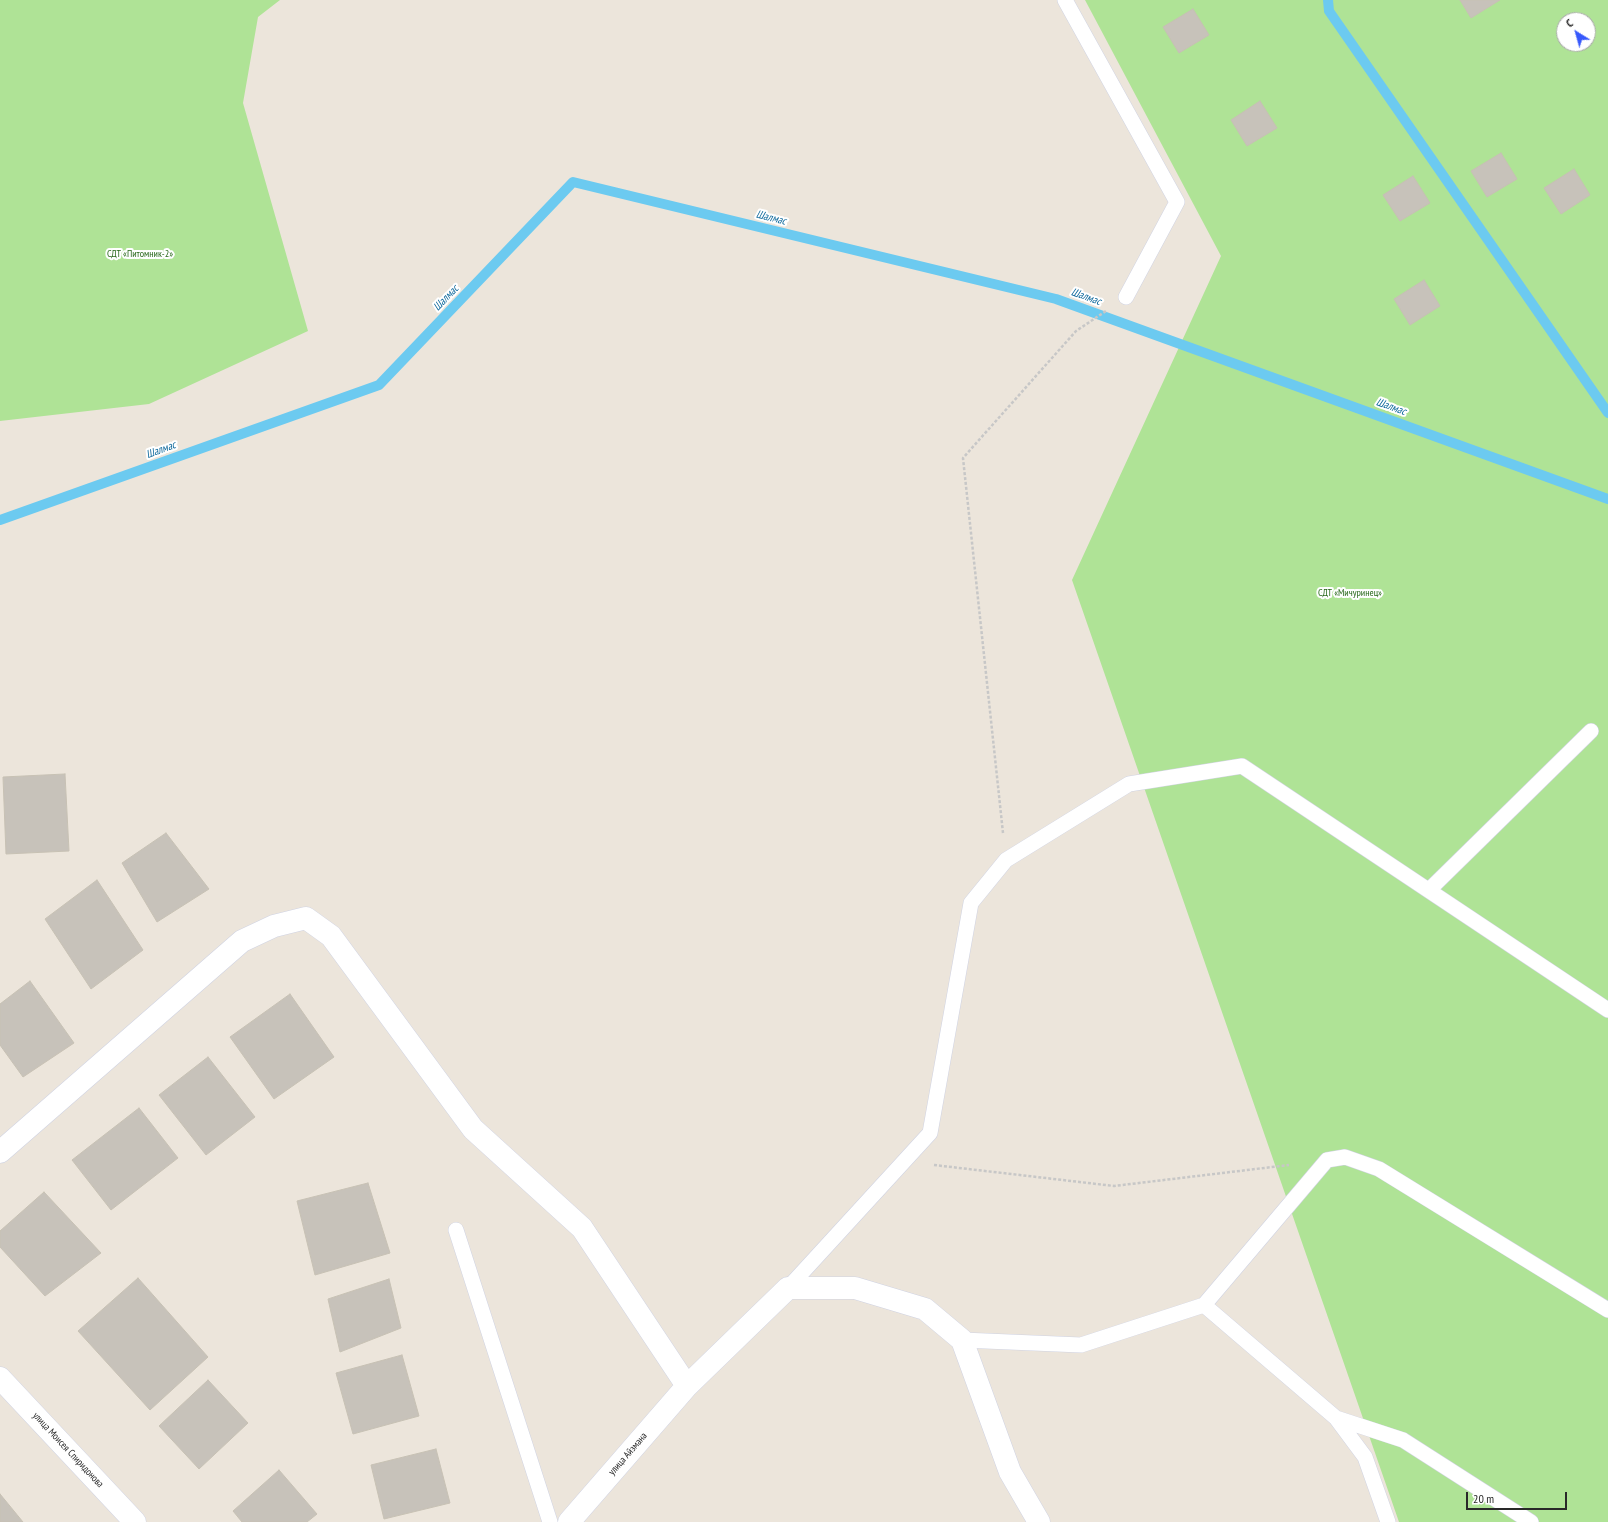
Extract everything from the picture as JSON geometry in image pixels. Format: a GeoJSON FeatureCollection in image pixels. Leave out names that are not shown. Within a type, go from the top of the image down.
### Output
{"type":"FeatureCollection","features":[{"type":"Feature","properties":{"kind":"street"},"geometry":{"type":"LineString","coordinates":[[0,1152],[242,941],[274,926],[306,918],[331,936],[473,1129],[582,1228],[687,1386]]}},
{"type":"Feature","properties":{"kind":"street"},"geometry":{"type":"LineString","coordinates":[[788,1288],[855,1288],[925,1309],[962,1340],[1010,1472],[1039,1522]]}},
{"type":"Feature","properties":{"kind":"street","name":"улица Айзмана"},"geometry":{"type":"LineString","coordinates":[[569,1522],[687,1386],[788,1288]]}},
{"type":"Feature","properties":{"kind":"street","name":"улица Моисея Спиридонова"},"geometry":{"type":"LineString","coordinates":[[0,1378],[135,1522]]}},
{"type":"Feature","properties":{"kind":"lane"},"geometry":{"type":"LineString","coordinates":[[1065,0],[1177,202],[1126,297]]}},
{"type":"Feature","properties":{"kind":"lane"},"geometry":{"type":"LineString","coordinates":[[1429,890],[1591,730]]}},
{"type":"Feature","properties":{"kind":"lane"},"geometry":{"type":"LineString","coordinates":[[788,1288],[930,1133],[971,903],[1006,860],[1129,784],[1242,766],[1608,1010]]}},
{"type":"Feature","properties":{"kind":"lane"},"geometry":{"type":"LineString","coordinates":[[962,1340],[1081,1345],[1204,1305],[1327,1160],[1345,1157],[1379,1169],[1608,1310]]}},
{"type":"Feature","properties":{"kind":"lane"},"geometry":{"type":"LineString","coordinates":[[456,1230],[550,1522]]}},
{"type":"Feature","properties":{"kind":"lane"},"geometry":{"type":"LineString","coordinates":[[1204,1305],[1336,1418],[1365,1457],[1388,1522]]}},
{"type":"Feature","properties":{"kind":"lane"},"geometry":{"type":"LineString","coordinates":[[1336,1418],[1403,1440],[1531,1522]]}},
{"type":"Feature","properties":{"kind":"path"},"geometry":{"type":"LineString","coordinates":[[1006,860],[963,458],[1076,331],[1126,297]]}},
{"type":"Feature","properties":{"kind":"path"},"geometry":{"type":"LineString","coordinates":[[904,1162],[1114,1186],[1327,1160]]}},
{"type":"Feature","properties":{"kind":"green space","name":"СДТ «Питомник-2»"},"geometry":{"type":"Polygon","coordinates":[[[0,0],[280,0],[258,17],[243,103],[308,331],[149,404],[0,421],[0,0]]]}},
{"type":"Feature","properties":{"kind":"green space","name":"СДТ «Мичуринец»"},"geometry":{"type":"Polygon","coordinates":[[[1085,0],[1608,0],[1608,1522],[1399,1522],[1072,580],[1221,256],[1085,0]]]}},
{"type":"Feature","properties":{"kind":"building"},"geometry":{"type":"Polygon","coordinates":[[[1460,0],[1500,0],[1471,18],[1460,0]]]}},
{"type":"Feature","properties":{"kind":"building"},"geometry":{"type":"Polygon","coordinates":[[[1193,9],[1209,35],[1179,53],[1163,27],[1193,9]]]}},
{"type":"Feature","properties":{"kind":"building"},"geometry":{"type":"Polygon","coordinates":[[[1260,101],[1277,128],[1247,146],[1231,120],[1260,101]]]}},
{"type":"Feature","properties":{"kind":"building"},"geometry":{"type":"Polygon","coordinates":[[[1501,153],[1517,179],[1487,197],[1471,171],[1501,153]]]}},
{"type":"Feature","properties":{"kind":"building"},"geometry":{"type":"Polygon","coordinates":[[[1574,169],[1590,195],[1561,214],[1544,188],[1574,169]]]}},
{"type":"Feature","properties":{"kind":"building"},"geometry":{"type":"Polygon","coordinates":[[[1413,176],[1430,203],[1400,221],[1383,195],[1413,176]]]}},
{"type":"Feature","properties":{"kind":"building"},"geometry":{"type":"Polygon","coordinates":[[[1424,280],[1440,306],[1410,325],[1394,299],[1424,280]]]}},
{"type":"Feature","properties":{"kind":"building"},"geometry":{"type":"Polygon","coordinates":[[[65,774],[69,851],[6,854],[3,777],[65,774]]]}},
{"type":"Feature","properties":{"kind":"building"},"geometry":{"type":"Polygon","coordinates":[[[166,833],[209,889],[157,922],[122,863],[166,833]]]}},
{"type":"Feature","properties":{"kind":"building"},"geometry":{"type":"Polygon","coordinates":[[[97,880],[143,950],[91,989],[45,919],[97,880]]]}},
{"type":"Feature","properties":{"kind":"building"},"geometry":{"type":"Polygon","coordinates":[[[30,981],[74,1043],[23,1077],[0,1045],[0,1004],[30,981]]]}},
{"type":"Feature","properties":{"kind":"building"},"geometry":{"type":"Polygon","coordinates":[[[290,994],[334,1057],[274,1099],[230,1037],[290,994]]]}},
{"type":"Feature","properties":{"kind":"building"},"geometry":{"type":"Polygon","coordinates":[[[208,1057],[255,1117],[206,1155],[159,1095],[208,1057]]]}},
{"type":"Feature","properties":{"kind":"building"},"geometry":{"type":"Polygon","coordinates":[[[139,1108],[178,1158],[111,1210],[72,1160],[139,1108]]]}},
{"type":"Feature","properties":{"kind":"building"},"geometry":{"type":"Polygon","coordinates":[[[368,1183],[390,1253],[315,1275],[297,1201],[368,1183]]]}},
{"type":"Feature","properties":{"kind":"building"},"geometry":{"type":"Polygon","coordinates":[[[44,1192],[101,1253],[45,1296],[0,1247],[0,1231],[44,1192]]]}},
{"type":"Feature","properties":{"kind":"building"},"geometry":{"type":"Polygon","coordinates":[[[138,1278],[208,1357],[150,1410],[78,1331],[138,1278]]]}},
{"type":"Feature","properties":{"kind":"building"},"geometry":{"type":"Polygon","coordinates":[[[389,1279],[401,1328],[340,1352],[328,1299],[389,1279]]]}},
{"type":"Feature","properties":{"kind":"building"},"geometry":{"type":"Polygon","coordinates":[[[402,1355],[419,1416],[353,1434],[336,1373],[402,1355]]]}},
{"type":"Feature","properties":{"kind":"building"},"geometry":{"type":"Polygon","coordinates":[[[208,1380],[248,1423],[199,1469],[159,1426],[208,1380]]]}},
{"type":"Feature","properties":{"kind":"building"},"geometry":{"type":"Polygon","coordinates":[[[436,1449],[450,1503],[384,1519],[371,1465],[436,1449]]]}},
{"type":"Feature","properties":{"kind":"building"},"geometry":{"type":"Polygon","coordinates":[[[279,1470],[317,1514],[307,1522],[242,1522],[233,1511],[279,1470]]]}},
{"type":"Feature","properties":{"kind":"building"},"geometry":{"type":"Polygon","coordinates":[[[0,1494],[23,1522],[0,1522],[0,1494]]]}},
{"type":"Feature","properties":{"kind":"waterway"},"geometry":{"type":"LineString","coordinates":[[1328,0],[1329,11],[1608,413]]}},
{"type":"Feature","properties":{"kind":"waterway","name":"Шалмас"},"geometry":{"type":"LineString","coordinates":[[0,520],[379,385],[573,182],[1056,299],[1608,499]]}}]}
